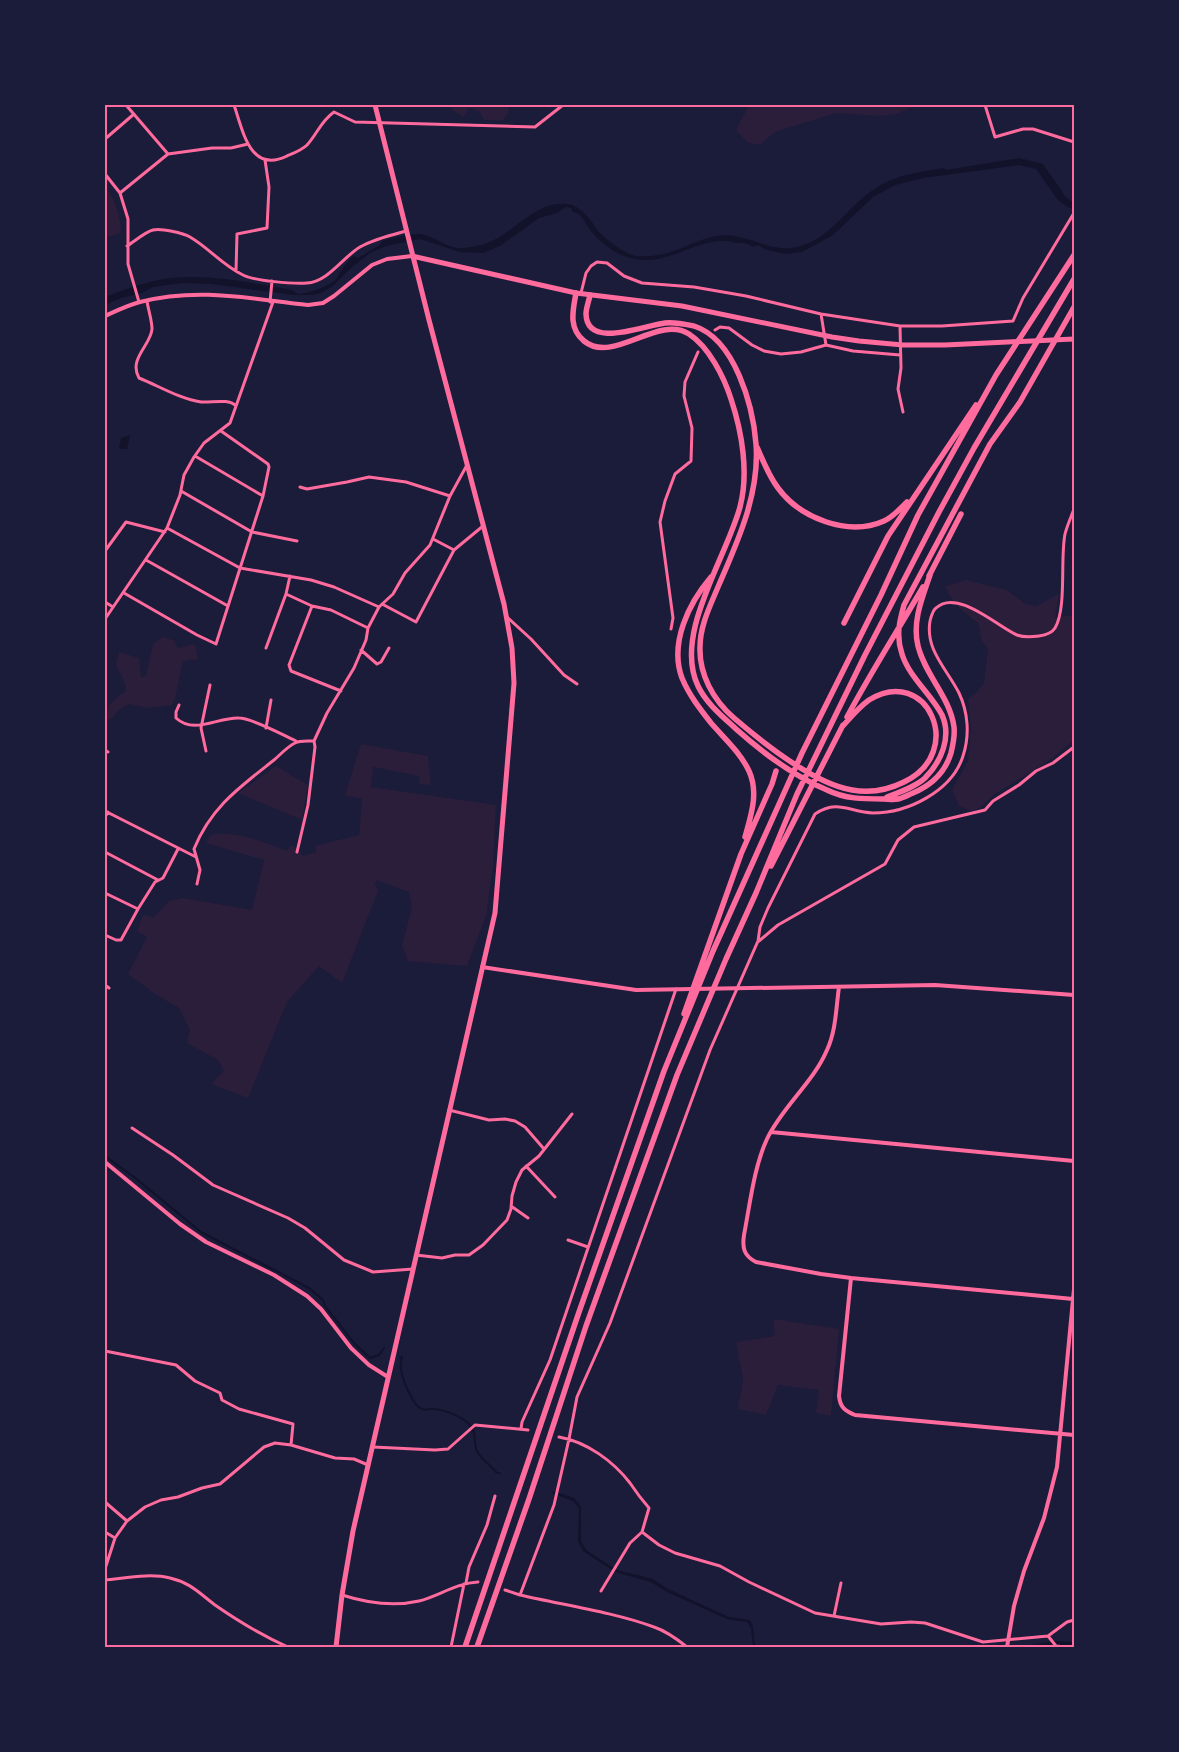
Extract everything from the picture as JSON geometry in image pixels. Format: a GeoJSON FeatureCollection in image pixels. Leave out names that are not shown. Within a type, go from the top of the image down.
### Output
{"type":"FeatureCollection","features":[{"type":"Feature","properties":{"kind":"highway"},"geometry":{"type":"LineString","coordinates":[[844,623],[888,536],[996,375],[1074,254]]}},
{"type":"Feature","properties":{"kind":"highway"},"geometry":{"type":"LineString","coordinates":[[477,1647],[529,1499],[586,1326],[677,1075],[797,794],[902,582],[974,448],[1074,279]]}},
{"type":"Feature","properties":{"kind":"highway"},"geometry":{"type":"LineString","coordinates":[[578,293],[572,318],[574,329],[581,339],[589,345],[602,348],[614,346],[658,332],[674,330],[688,333],[714,359],[731,399],[740,438],[744,481],[741,505],[695,624],[691,644],[692,668],[698,686],[713,708],[750,742],[796,774],[838,796],[856,799],[899,799],[926,788],[940,775],[948,763],[953,745],[954,729],[949,710],[918,648],[916,630],[919,609],[930,575]]}},
{"type":"Feature","properties":{"kind":"highway"},"geometry":{"type":"LineString","coordinates":[[590,295],[586,316],[594,330],[600,333],[611,334],[665,323],[678,323],[697,327],[713,338],[727,352],[747,393],[756,445],[754,483],[748,509],[704,622],[699,645],[701,668],[711,690],[721,707],[756,736],[800,767],[852,791],[868,791],[896,786],[909,779],[920,771],[931,757],[936,734],[934,720],[925,704],[909,694],[898,692],[883,694],[869,700],[842,727]]}},
{"type":"Feature","properties":{"kind":"highway"},"geometry":{"type":"LineString","coordinates":[[883,799],[910,788],[924,779],[941,755],[945,741],[946,729],[942,716],[902,656],[898,628],[904,605],[990,444],[1020,402],[1074,307]]}},
{"type":"Feature","properties":{"kind":"highway"},"geometry":{"type":"LineString","coordinates":[[664,1071],[714,951],[802,753],[881,595],[918,515],[996,375]]}},
{"type":"Feature","properties":{"kind":"highway"},"geometry":{"type":"LineString","coordinates":[[756,445],[778,489],[803,511],[822,520],[848,527],[866,527],[884,521],[894,515],[915,494]]}},
{"type":"Feature","properties":{"kind":"highway"},"geometry":{"type":"LineString","coordinates":[[756,893],[866,682],[893,640],[930,575],[961,514]]}},
{"type":"Feature","properties":{"kind":"highway"},"geometry":{"type":"LineString","coordinates":[[715,572],[703,586],[690,607],[683,625],[678,652],[682,677],[692,697],[738,753],[749,771],[754,803],[741,854]]}},
{"type":"Feature","properties":{"kind":"highway"},"geometry":{"type":"LineString","coordinates":[[465,1647],[579,1312],[706,949],[741,854],[776,771]]}},
{"type":"Feature","properties":{"kind":"main road"},"geometry":{"type":"LineString","coordinates":[[336,1647],[342,1595],[368,1465],[494,913],[514,683],[512,648],[506,617],[412,256],[375,105]]}},
{"type":"Feature","properties":{"kind":"main road"},"geometry":{"type":"LineString","coordinates":[[412,256],[578,293],[682,306],[841,338],[903,345],[946,345],[1074,339]]}},
{"type":"Feature","properties":{"kind":"street"},"geometry":{"type":"LineString","coordinates":[[126,105],[168,154]]}},
{"type":"Feature","properties":{"kind":"street"},"geometry":{"type":"LineString","coordinates":[[234,105],[248,144],[254,154],[265,160],[280,160],[305,147],[314,137],[322,122],[334,112],[356,122],[535,127],[564,105]]}},
{"type":"Feature","properties":{"kind":"street"},"geometry":{"type":"LineString","coordinates":[[985,105],[995,137],[1024,129],[1033,129],[1074,142]]}},
{"type":"Feature","properties":{"kind":"street"},"geometry":{"type":"LineString","coordinates":[[105,139],[134,114]]}},
{"type":"Feature","properties":{"kind":"street"},"geometry":{"type":"LineString","coordinates":[[120,194],[168,154],[212,148],[231,148],[248,144]]}},
{"type":"Feature","properties":{"kind":"street"},"geometry":{"type":"LineString","coordinates":[[236,271],[237,234],[267,228],[269,187],[265,160]]}},
{"type":"Feature","properties":{"kind":"street"},"geometry":{"type":"LineString","coordinates":[[105,174],[120,194],[128,219],[128,264],[139,299]]}},
{"type":"Feature","properties":{"kind":"street"},"geometry":{"type":"LineString","coordinates":[[578,293],[586,273],[597,262],[607,263],[624,276],[642,283],[746,296],[821,314],[900,326],[942,326],[1013,321],[1023,298],[1074,213]]}},
{"type":"Feature","properties":{"kind":"street"},"geometry":{"type":"LineString","coordinates":[[127,246],[154,230],[172,231],[190,236],[219,261],[245,276],[272,282],[309,283],[319,280],[360,246],[407,232]]}},
{"type":"Feature","properties":{"kind":"street"},"geometry":{"type":"LineString","coordinates":[[105,316],[139,299],[146,301],[196,294],[215,294],[308,306],[323,303],[334,296],[372,265],[387,259],[412,256]]}},
{"type":"Feature","properties":{"kind":"street"},"geometry":{"type":"LineString","coordinates":[[105,619],[166,530],[181,490],[184,475],[195,456],[204,444],[230,423],[272,302],[272,282]]}},
{"type":"Feature","properties":{"kind":"street"},"geometry":{"type":"LineString","coordinates":[[146,301],[152,329],[137,363],[136,373],[139,378],[193,400],[228,402],[236,406]]}},
{"type":"Feature","properties":{"kind":"street"},"geometry":{"type":"LineString","coordinates":[[821,314],[826,345]]}},
{"type":"Feature","properties":{"kind":"street"},"geometry":{"type":"LineString","coordinates":[[900,326],[902,368],[898,389],[903,412]]}},
{"type":"Feature","properties":{"kind":"street"},"geometry":{"type":"LineString","coordinates":[[715,330],[720,327],[730,328],[752,345],[764,351],[781,354],[801,352],[826,345],[900,355]]}},
{"type":"Feature","properties":{"kind":"street"},"geometry":{"type":"LineString","coordinates":[[671,629],[673,618],[660,522],[674,474],[691,461],[692,428],[684,396],[685,382],[698,352]]}},
{"type":"Feature","properties":{"kind":"street"},"geometry":{"type":"LineString","coordinates":[[124,593],[196,635],[216,644],[263,496],[269,467],[268,464],[221,431]]}},
{"type":"Feature","properties":{"kind":"street"},"geometry":{"type":"LineString","coordinates":[[195,456],[263,496]]}},
{"type":"Feature","properties":{"kind":"street"},"geometry":{"type":"LineString","coordinates":[[297,852],[308,805],[315,747],[314,741],[327,713],[354,668],[366,640],[368,628],[381,606],[393,594],[405,573],[430,545],[450,496],[467,465]]}},
{"type":"Feature","properties":{"kind":"street"},"geometry":{"type":"LineString","coordinates":[[300,487],[307,489],[369,477],[406,482],[450,496]]}},
{"type":"Feature","properties":{"kind":"street"},"geometry":{"type":"LineString","coordinates":[[181,490],[252,532],[298,541]]}},
{"type":"Feature","properties":{"kind":"street"},"geometry":{"type":"LineString","coordinates":[[520,1595],[554,1505],[577,1397],[610,1323],[710,1050],[758,941],[760,927],[815,814],[833,806],[871,813],[896,810],[913,805],[930,796],[955,773],[963,756],[967,736],[966,715],[959,693],[937,657],[930,640],[931,618],[935,608],[943,603],[968,606],[1017,635],[1027,638],[1045,636],[1051,632],[1056,627],[1061,610],[1065,535],[1074,509]]}},
{"type":"Feature","properties":{"kind":"street"},"geometry":{"type":"LineString","coordinates":[[105,550],[106,546],[126,522],[166,530],[240,568],[311,580],[334,587],[416,622],[454,550],[483,526]]}},
{"type":"Feature","properties":{"kind":"street"},"geometry":{"type":"LineString","coordinates":[[433,539],[454,550]]}},
{"type":"Feature","properties":{"kind":"street"},"geometry":{"type":"LineString","coordinates":[[146,560],[228,606]]}},
{"type":"Feature","properties":{"kind":"street"},"geometry":{"type":"LineString","coordinates":[[266,648],[286,594],[290,576]]}},
{"type":"Feature","properties":{"kind":"street"},"geometry":{"type":"LineString","coordinates":[[286,594],[312,606],[331,610],[368,628]]}},
{"type":"Feature","properties":{"kind":"street"},"geometry":{"type":"LineString","coordinates":[[105,602],[113,607]]}},
{"type":"Feature","properties":{"kind":"street"},"geometry":{"type":"LineString","coordinates":[[312,606],[289,665],[291,671],[340,691]]}},
{"type":"Feature","properties":{"kind":"street"},"geometry":{"type":"LineString","coordinates":[[506,617],[531,639],[564,675],[577,684]]}},
{"type":"Feature","properties":{"kind":"street"},"geometry":{"type":"LineString","coordinates":[[361,650],[376,664],[381,662],[389,648]]}},
{"type":"Feature","properties":{"kind":"street"},"geometry":{"type":"LineString","coordinates":[[206,751],[202,725],[210,685]]}},
{"type":"Feature","properties":{"kind":"street"},"geometry":{"type":"LineString","coordinates":[[266,728],[271,700]]}},
{"type":"Feature","properties":{"kind":"street"},"geometry":{"type":"LineString","coordinates":[[179,705],[176,718],[182,723],[193,726],[241,718],[297,741],[314,741]]}},
{"type":"Feature","properties":{"kind":"street"},"geometry":{"type":"LineString","coordinates":[[197,884],[200,870],[194,849],[207,822],[233,792],[297,741]]}},
{"type":"Feature","properties":{"kind":"street"},"geometry":{"type":"LineString","coordinates":[[758,941],[778,925],[886,864],[898,840],[914,827],[985,810],[993,800],[1019,785],[1036,771],[1053,763],[1074,747]]}},
{"type":"Feature","properties":{"kind":"street"},"geometry":{"type":"LineString","coordinates":[[105,817],[106,812],[196,858]]}},
{"type":"Feature","properties":{"kind":"street"},"geometry":{"type":"LineString","coordinates":[[105,935],[121,940],[155,882],[163,878],[178,848]]}},
{"type":"Feature","properties":{"kind":"street"},"geometry":{"type":"LineString","coordinates":[[105,852],[158,880]]}},
{"type":"Feature","properties":{"kind":"street"},"geometry":{"type":"LineString","coordinates":[[105,893],[138,909]]}},
{"type":"Feature","properties":{"kind":"street"},"geometry":{"type":"LineString","coordinates":[[482,967],[636,990],[935,985],[1074,995]]}},
{"type":"Feature","properties":{"kind":"street"},"geometry":{"type":"LineString","coordinates":[[105,986],[109,988]]}},
{"type":"Feature","properties":{"kind":"street"},"geometry":{"type":"LineString","coordinates":[[839,987],[828,1050],[821,1063],[771,1132],[761,1155],[742,1246],[745,1253],[756,1262],[851,1278],[1073,1299]]}},
{"type":"Feature","properties":{"kind":"street"},"geometry":{"type":"LineString","coordinates":[[521,1429],[522,1422],[550,1360],[678,989]]}},
{"type":"Feature","properties":{"kind":"street"},"geometry":{"type":"LineString","coordinates":[[449,1110],[490,1120],[505,1119],[515,1121],[525,1127],[544,1149]]}},
{"type":"Feature","properties":{"kind":"street"},"geometry":{"type":"LineString","coordinates":[[416,1254],[442,1258],[455,1255],[469,1255],[483,1245],[506,1220],[516,1182],[522,1170],[539,1156],[572,1114]]}},
{"type":"Feature","properties":{"kind":"street"},"geometry":{"type":"LineString","coordinates":[[132,1128],[172,1154],[213,1185],[288,1218],[305,1228],[344,1260],[373,1272],[413,1269]]}},
{"type":"Feature","properties":{"kind":"street"},"geometry":{"type":"LineString","coordinates":[[771,1132],[1074,1161]]}},
{"type":"Feature","properties":{"kind":"street"},"geometry":{"type":"LineString","coordinates":[[105,1162],[180,1224],[206,1242],[274,1275],[307,1296],[321,1309],[351,1348],[369,1365],[388,1377]]}},
{"type":"Feature","properties":{"kind":"street"},"geometry":{"type":"LineString","coordinates":[[526,1166],[555,1197]]}},
{"type":"Feature","properties":{"kind":"street"},"geometry":{"type":"LineString","coordinates":[[511,1206],[528,1218]]}},
{"type":"Feature","properties":{"kind":"street"},"geometry":{"type":"LineString","coordinates":[[568,1240],[588,1247]]}},
{"type":"Feature","properties":{"kind":"street"},"geometry":{"type":"LineString","coordinates":[[851,1278],[839,1396],[840,1404],[844,1409],[855,1415],[863,1416],[1074,1435]]}},
{"type":"Feature","properties":{"kind":"street"},"geometry":{"type":"LineString","coordinates":[[1007,1647],[1014,1606],[1024,1571],[1051,1495],[1057,1467],[1074,1289]]}},
{"type":"Feature","properties":{"kind":"street"},"geometry":{"type":"LineString","coordinates":[[105,1352],[176,1365],[196,1381],[220,1393],[222,1400],[239,1409],[293,1424],[291,1446]]}},
{"type":"Feature","properties":{"kind":"street"},"geometry":{"type":"LineString","coordinates":[[372,1447],[448,1449],[475,1425],[528,1430]]}},
{"type":"Feature","properties":{"kind":"street"},"geometry":{"type":"LineString","coordinates":[[559,1437],[569,1438],[586,1445],[612,1463],[649,1508],[642,1532],[630,1543],[601,1591]]}},
{"type":"Feature","properties":{"kind":"street"},"geometry":{"type":"LineString","coordinates":[[105,1569],[115,1538],[127,1521],[145,1507],[161,1500],[178,1497],[202,1488],[220,1484],[264,1447],[275,1443],[335,1458],[354,1459],[368,1465]]}},
{"type":"Feature","properties":{"kind":"street"},"geometry":{"type":"LineString","coordinates":[[451,1647],[465,1583],[488,1525],[495,1496]]}},
{"type":"Feature","properties":{"kind":"street"},"geometry":{"type":"LineString","coordinates":[[105,1502],[127,1521]]}},
{"type":"Feature","properties":{"kind":"street"},"geometry":{"type":"LineString","coordinates":[[105,1532],[115,1538]]}},
{"type":"Feature","properties":{"kind":"street"},"geometry":{"type":"LineString","coordinates":[[642,1532],[659,1545],[675,1553],[720,1566],[815,1613],[881,1624],[925,1623],[983,1642],[1048,1636],[1067,1622],[1074,1620]]}},
{"type":"Feature","properties":{"kind":"street"},"geometry":{"type":"LineString","coordinates":[[105,1580],[154,1576],[190,1584],[215,1604],[271,1639],[288,1647]]}},
{"type":"Feature","properties":{"kind":"street"},"geometry":{"type":"LineString","coordinates":[[342,1595],[361,1601],[387,1604],[402,1603],[419,1601],[465,1583],[478,1582]]}},
{"type":"Feature","properties":{"kind":"street"},"geometry":{"type":"LineString","coordinates":[[834,1616],[841,1583]]}},
{"type":"Feature","properties":{"kind":"street"},"geometry":{"type":"LineString","coordinates":[[506,1590],[655,1627],[687,1647]]}},
{"type":"Feature","properties":{"kind":"street"},"geometry":{"type":"LineString","coordinates":[[1048,1636],[1056,1646],[1065,1647]]}},
{"type":"Feature","properties":{"kind":"shaded area"},"geometry":{"type":"Polygon","coordinates":[[[451,105],[510,105],[507,115],[502,121],[484,120],[479,111],[469,108],[464,117],[452,110],[451,105]]]}},
{"type":"Feature","properties":{"kind":"shaded area"},"geometry":{"type":"Polygon","coordinates":[[[749,105],[917,105],[897,114],[880,116],[836,113],[775,132],[760,145],[748,143],[736,130],[749,105]]]}},
{"type":"Feature","properties":{"kind":"shaded area"},"geometry":{"type":"Polygon","coordinates":[[[1019,158],[1043,164],[1065,196],[1074,204],[1074,210],[1058,200],[1036,169],[1019,165],[923,178],[895,185],[873,197],[833,235],[802,252],[785,254],[764,249],[758,245],[753,247],[743,243],[722,241],[702,244],[665,257],[646,260],[629,258],[613,251],[594,234],[580,215],[573,212],[571,208],[566,207],[557,213],[539,218],[500,246],[483,253],[460,252],[420,239],[386,246],[370,253],[352,267],[333,286],[321,293],[294,295],[212,284],[182,283],[153,287],[142,293],[121,298],[105,305],[105,297],[129,288],[162,279],[186,277],[217,278],[292,290],[298,294],[307,293],[325,287],[334,281],[353,256],[358,258],[380,245],[382,241],[405,235],[419,234],[429,236],[448,246],[461,248],[475,246],[495,240],[534,213],[555,204],[573,205],[578,208],[608,240],[620,249],[635,256],[668,253],[708,238],[727,235],[745,238],[773,247],[791,248],[804,245],[826,233],[863,197],[889,181],[925,171],[944,168],[946,170],[1019,158]]]}},
{"type":"Feature","properties":{"kind":"shaded area"},"geometry":{"type":"Polygon","coordinates":[[[105,186],[117,208],[121,233],[105,238],[105,186]]]}},
{"type":"Feature","properties":{"kind":"shaded area"},"geometry":{"type":"Polygon","coordinates":[[[130,435],[127,449],[119,449],[121,438],[130,435]]]}},
{"type":"Feature","properties":{"kind":"shaded area"},"geometry":{"type":"Polygon","coordinates":[[[966,580],[1007,590],[1025,604],[1036,606],[1059,594],[1055,618],[1074,615],[1074,740],[1050,760],[992,796],[981,807],[971,811],[959,806],[952,790],[968,761],[971,729],[968,698],[976,693],[984,683],[988,649],[982,641],[978,623],[959,607],[951,598],[945,586],[966,580]]]}},
{"type":"Feature","properties":{"kind":"shaded area"},"geometry":{"type":"Polygon","coordinates":[[[163,637],[173,640],[178,648],[194,644],[198,659],[184,661],[172,705],[148,708],[129,704],[119,710],[110,720],[105,719],[107,710],[112,702],[126,691],[125,683],[116,665],[119,652],[139,658],[141,677],[146,676],[153,644],[163,637]]]}},
{"type":"Feature","properties":{"kind":"shaded area"},"geometry":{"type":"Polygon","coordinates":[[[361,744],[428,756],[431,785],[420,784],[419,776],[373,767],[371,787],[496,805],[493,866],[486,916],[467,966],[408,961],[402,946],[412,907],[409,892],[377,880],[375,884],[378,891],[342,983],[319,966],[287,1002],[248,1098],[211,1084],[224,1071],[218,1060],[187,1043],[190,1030],[179,1008],[155,994],[128,974],[147,937],[137,931],[143,915],[154,917],[169,901],[183,898],[252,910],[264,860],[206,843],[211,835],[240,835],[287,851],[290,846],[295,847],[303,856],[316,852],[315,846],[359,835],[362,799],[345,795],[361,744]]]}},
{"type":"Feature","properties":{"kind":"shaded area"},"geometry":{"type":"Polygon","coordinates":[[[276,766],[308,785],[302,820],[238,793],[276,766]]]}},
{"type":"Feature","properties":{"kind":"shaded area"},"geometry":{"type":"Polygon","coordinates":[[[773,1319],[839,1329],[831,1416],[816,1413],[819,1390],[778,1385],[766,1415],[738,1409],[743,1380],[736,1342],[775,1336],[773,1319]]]}},
{"type":"Feature","properties":{"kind":"shaded area"},"geometry":{"type":"Polygon","coordinates":[[[553,1491],[574,1498],[581,1507],[581,1541],[586,1550],[617,1570],[653,1579],[668,1589],[729,1617],[749,1620],[753,1626],[754,1640],[757,1647],[753,1647],[751,1628],[747,1622],[727,1619],[667,1592],[651,1582],[615,1572],[583,1551],[578,1541],[579,1508],[573,1501],[552,1493],[553,1491]]]}},
{"type":"Feature","properties":{"kind":"shaded area"},"geometry":{"type":"Polygon","coordinates":[[[1056,1641],[1074,1642],[1074,1645],[1018,1647],[1056,1641]]]}},
{"type":"Feature","properties":{"kind":"waterway"},"geometry":{"type":"LineString","coordinates":[[105,1156],[134,1177],[201,1232],[309,1288],[323,1300],[325,1306],[354,1343],[370,1358],[379,1355],[384,1348]]}},
{"type":"Feature","properties":{"kind":"waterway"},"geometry":{"type":"LineString","coordinates":[[400,1357],[402,1357],[403,1379],[415,1403],[424,1410],[443,1411],[466,1421],[472,1427],[478,1453],[497,1473],[500,1473]]}}]}
